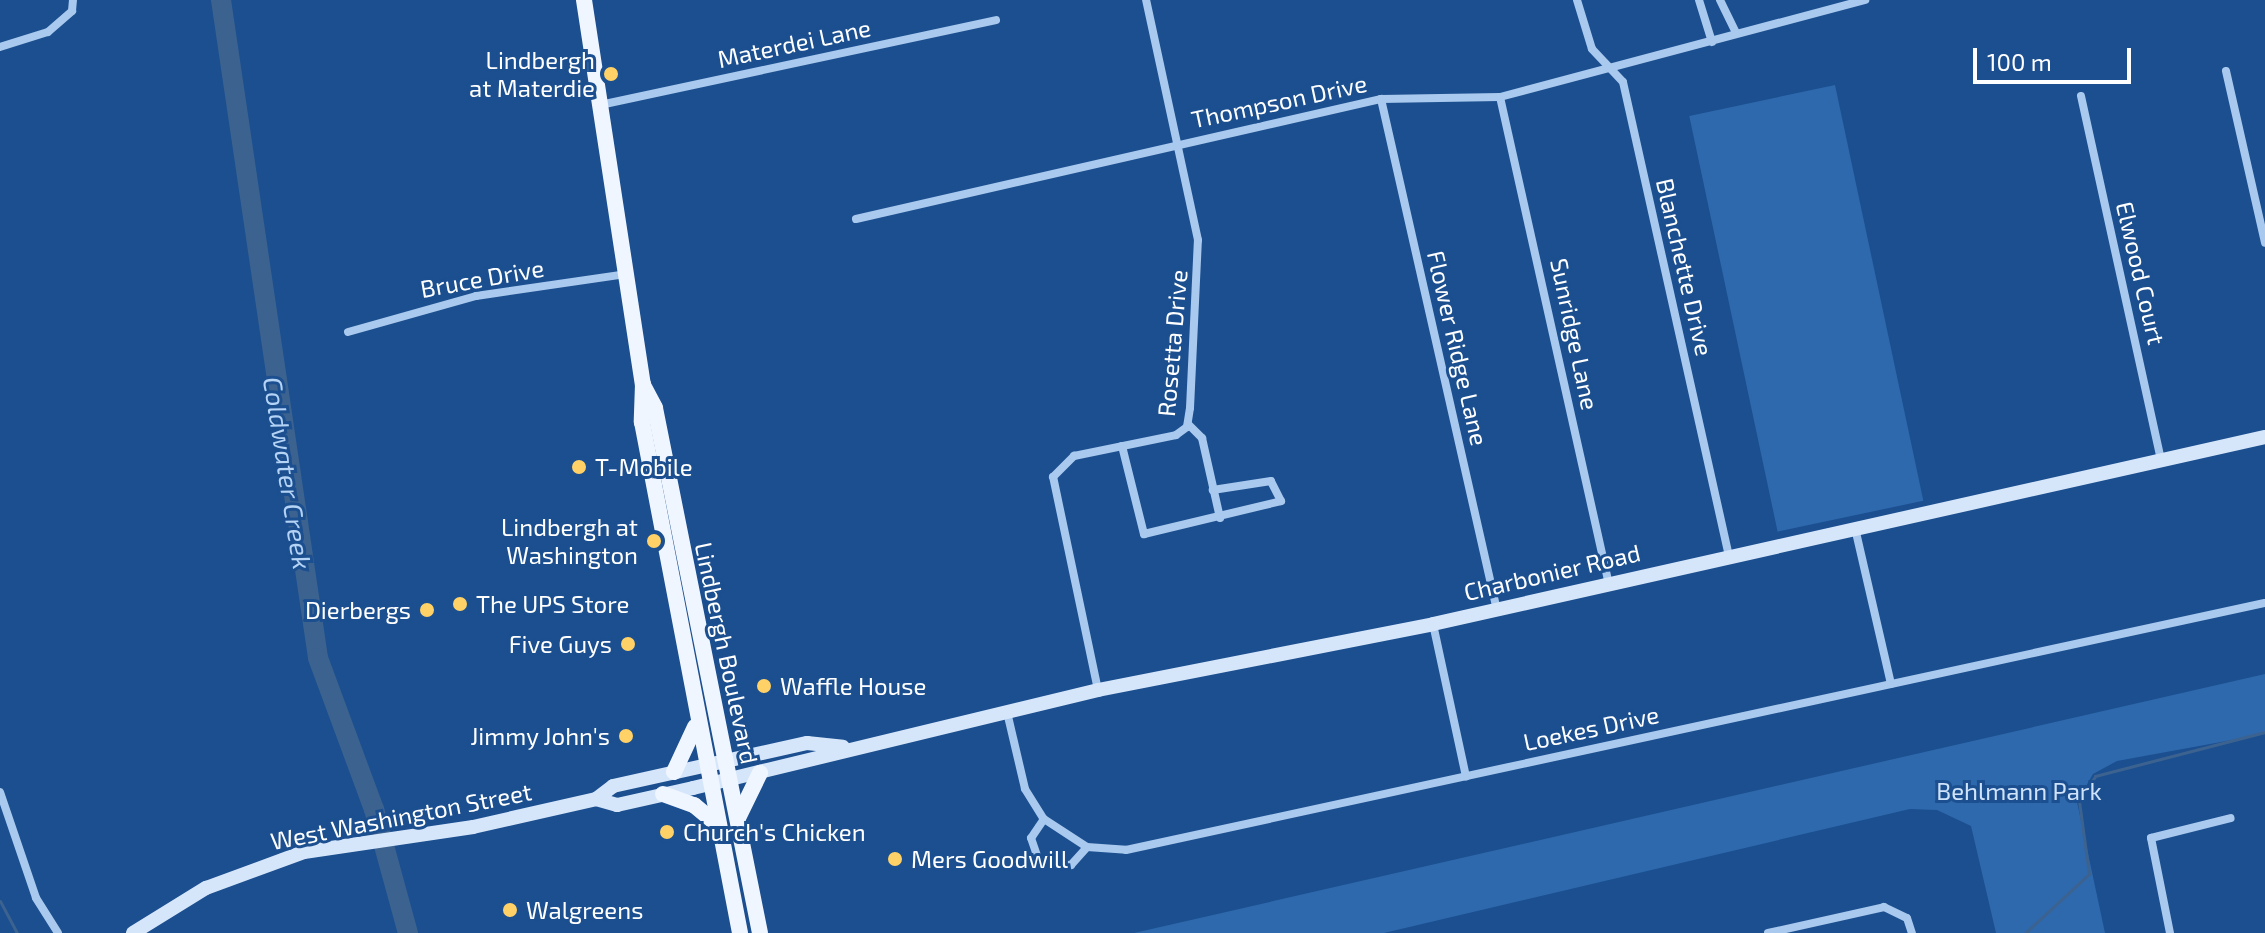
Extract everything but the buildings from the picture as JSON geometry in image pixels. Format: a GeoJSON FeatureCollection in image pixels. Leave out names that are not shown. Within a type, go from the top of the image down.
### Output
{"type":"FeatureCollection","features":[{"type":"Feature","properties":{"kind":"main road","name":"Lindbergh Boulevard"},"geometry":{"type":"LineString","coordinates":[[584,0],[643,384],[640,412],[696,721],[740,933]]}},
{"type":"Feature","properties":{"kind":"main road","name":"Lindbergh Boulevard"},"geometry":{"type":"LineString","coordinates":[[643,384],[655,408],[760,933]]}},
{"type":"Feature","properties":{"kind":"main road","name":"Charbonier Road"},"geometry":{"type":"LineString","coordinates":[[729,780],[850,748],[1098,690],[1433,624],[1608,580],[2265,437]]}},
{"type":"Feature","properties":{"kind":"main road"},"geometry":{"type":"LineString","coordinates":[[674,772],[690,752],[696,721]]}},
{"type":"Feature","properties":{"kind":"main road","name":"Charbonier Road"},"geometry":{"type":"LineString","coordinates":[[705,766],[807,743],[850,748]]}},
{"type":"Feature","properties":{"kind":"main road","name":"West Washington Street"},"geometry":{"type":"LineString","coordinates":[[133,933],[235,875],[358,843],[405,837],[596,799],[613,786],[705,766]]}},
{"type":"Feature","properties":{"kind":"main road"},"geometry":{"type":"LineString","coordinates":[[738,822],[760,773]]}},
{"type":"Feature","properties":{"kind":"main road","name":"West Washington Street"},"geometry":{"type":"LineString","coordinates":[[596,799],[617,805],[729,780]]}},
{"type":"Feature","properties":{"kind":"main road"},"geometry":{"type":"LineString","coordinates":[[663,794],[694,805],[718,825]]}},
{"type":"Feature","properties":{"kind":"street"},"geometry":{"type":"LineString","coordinates":[[0,47],[48,32],[72,11],[73,0]]}},
{"type":"Feature","properties":{"kind":"street","name":"Rosetta Drive"},"geometry":{"type":"LineString","coordinates":[[1098,690],[1053,477],[1074,456],[1176,435],[1188,424],[1200,260],[1146,0]]}},
{"type":"Feature","properties":{"kind":"street","name":"Blanchette Drive"},"geometry":{"type":"LineString","coordinates":[[1577,0],[1587,41],[1611,72],[1623,82],[1729,555]]}},
{"type":"Feature","properties":{"kind":"street"},"geometry":{"type":"LineString","coordinates":[[1699,0],[1712,42]]}},
{"type":"Feature","properties":{"kind":"street"},"geometry":{"type":"LineString","coordinates":[[1720,0],[1736,33]]}},
{"type":"Feature","properties":{"kind":"street","name":"Thompson Drive"},"geometry":{"type":"LineString","coordinates":[[856,219],[1174,143],[1381,99],[1500,97],[1611,72],[1736,33],[1865,0]]}},
{"type":"Feature","properties":{"kind":"street","name":"Materdei Lane"},"geometry":{"type":"LineString","coordinates":[[600,105],[996,20]]}},
{"type":"Feature","properties":{"kind":"street"},"geometry":{"type":"LineString","coordinates":[[2226,71],[2265,243]]}},
{"type":"Feature","properties":{"kind":"street","name":"Elwood Court"},"geometry":{"type":"LineString","coordinates":[[2081,96],[2161,459]]}},
{"type":"Feature","properties":{"kind":"street","name":"Sunridge Lane"},"geometry":{"type":"LineString","coordinates":[[1500,97],[1608,580]]}},
{"type":"Feature","properties":{"kind":"street","name":"Flower Ridge Lane"},"geometry":{"type":"LineString","coordinates":[[1381,99],[1496,606]]}},
{"type":"Feature","properties":{"kind":"street","name":"Bruce Drive"},"geometry":{"type":"LineString","coordinates":[[348,332],[476,296],[627,274]]}},
{"type":"Feature","properties":{"kind":"street"},"geometry":{"type":"LineString","coordinates":[[1188,424],[1202,438],[1220,518]]}},
{"type":"Feature","properties":{"kind":"street"},"geometry":{"type":"LineString","coordinates":[[1122,446],[1144,534],[1279,505],[1282,493],[1271,481],[1213,490]]}},
{"type":"Feature","properties":{"kind":"street"},"geometry":{"type":"LineString","coordinates":[[1855,527],[1891,684]]}},
{"type":"Feature","properties":{"kind":"street","name":"Loekes Drive"},"geometry":{"type":"LineString","coordinates":[[1007,712],[1025,789],[1044,819],[1087,847],[1126,850],[2265,603]]}},
{"type":"Feature","properties":{"kind":"street"},"geometry":{"type":"LineString","coordinates":[[1433,624],[1466,776]]}},
{"type":"Feature","properties":{"kind":"street"},"geometry":{"type":"LineString","coordinates":[[0,792],[36,898],[58,933]]}},
{"type":"Feature","properties":{"kind":"street"},"geometry":{"type":"LineString","coordinates":[[2170,933],[2151,838],[2231,818]]}},
{"type":"Feature","properties":{"kind":"street"},"geometry":{"type":"LineString","coordinates":[[1044,819],[1031,838],[1040,864],[1071,865],[1087,847]]}},
{"type":"Feature","properties":{"kind":"street"},"geometry":{"type":"LineString","coordinates":[[1768,933],[1884,907],[1899,912],[1912,933]]}},
{"type":"Feature","properties":{"kind":"green space"},"geometry":{"type":"Polygon","coordinates":[[[1835,85],[1923,501],[1778,532],[1689,116],[1835,85]]]}},
{"type":"Feature","properties":{"kind":"green space","name":"Behlmann Park"},"geometry":{"type":"Polygon","coordinates":[[[2265,674],[2265,734],[2117,761],[2093,774],[2077,802],[2105,933],[1996,933],[1971,826],[1937,810],[1910,809],[1384,933],[1134,933],[2265,674]]]}},
{"type":"Feature","properties":{"kind":"waterway","name":"Coldwater Creek"},"geometry":{"type":"LineString","coordinates":[[221,0],[318,658],[374,809],[408,933]]}},
{"type":"Feature","properties":{"kind":"waterway"},"geometry":{"type":"LineString","coordinates":[[2025,933],[2089,874],[2079,801],[2095,776],[2265,732]]}},
{"type":"Feature","properties":{"kind":"waterway"},"geometry":{"type":"LineString","coordinates":[[0,901],[17,933]]}},
{"type":"Feature","properties":{"kind":"place","name":"Lindbergh at Materdie"},"geometry":{"type":"Point","coordinates":[611,74]}},
{"type":"Feature","properties":{"kind":"place","name":"T-Mobile"},"geometry":{"type":"Point","coordinates":[579,467]}},
{"type":"Feature","properties":{"kind":"place","name":"Lindbergh at Washington"},"geometry":{"type":"Point","coordinates":[654,541]}},
{"type":"Feature","properties":{"kind":"place","name":"The UPS Store"},"geometry":{"type":"Point","coordinates":[460,604]}},
{"type":"Feature","properties":{"kind":"place","name":"Dierbergs"},"geometry":{"type":"Point","coordinates":[427,610]}},
{"type":"Feature","properties":{"kind":"place","name":"Five Guys"},"geometry":{"type":"Point","coordinates":[628,644]}},
{"type":"Feature","properties":{"kind":"place","name":"Waffle House"},"geometry":{"type":"Point","coordinates":[764,686]}},
{"type":"Feature","properties":{"kind":"place","name":"Jimmy John's"},"geometry":{"type":"Point","coordinates":[626,736]}},
{"type":"Feature","properties":{"kind":"place","name":"Church's Chicken"},"geometry":{"type":"Point","coordinates":[667,832]}},
{"type":"Feature","properties":{"kind":"place","name":"Mers Goodwill"},"geometry":{"type":"Point","coordinates":[895,859]}},
{"type":"Feature","properties":{"kind":"place","name":"Walgreens"},"geometry":{"type":"Point","coordinates":[510,910]}}]}
